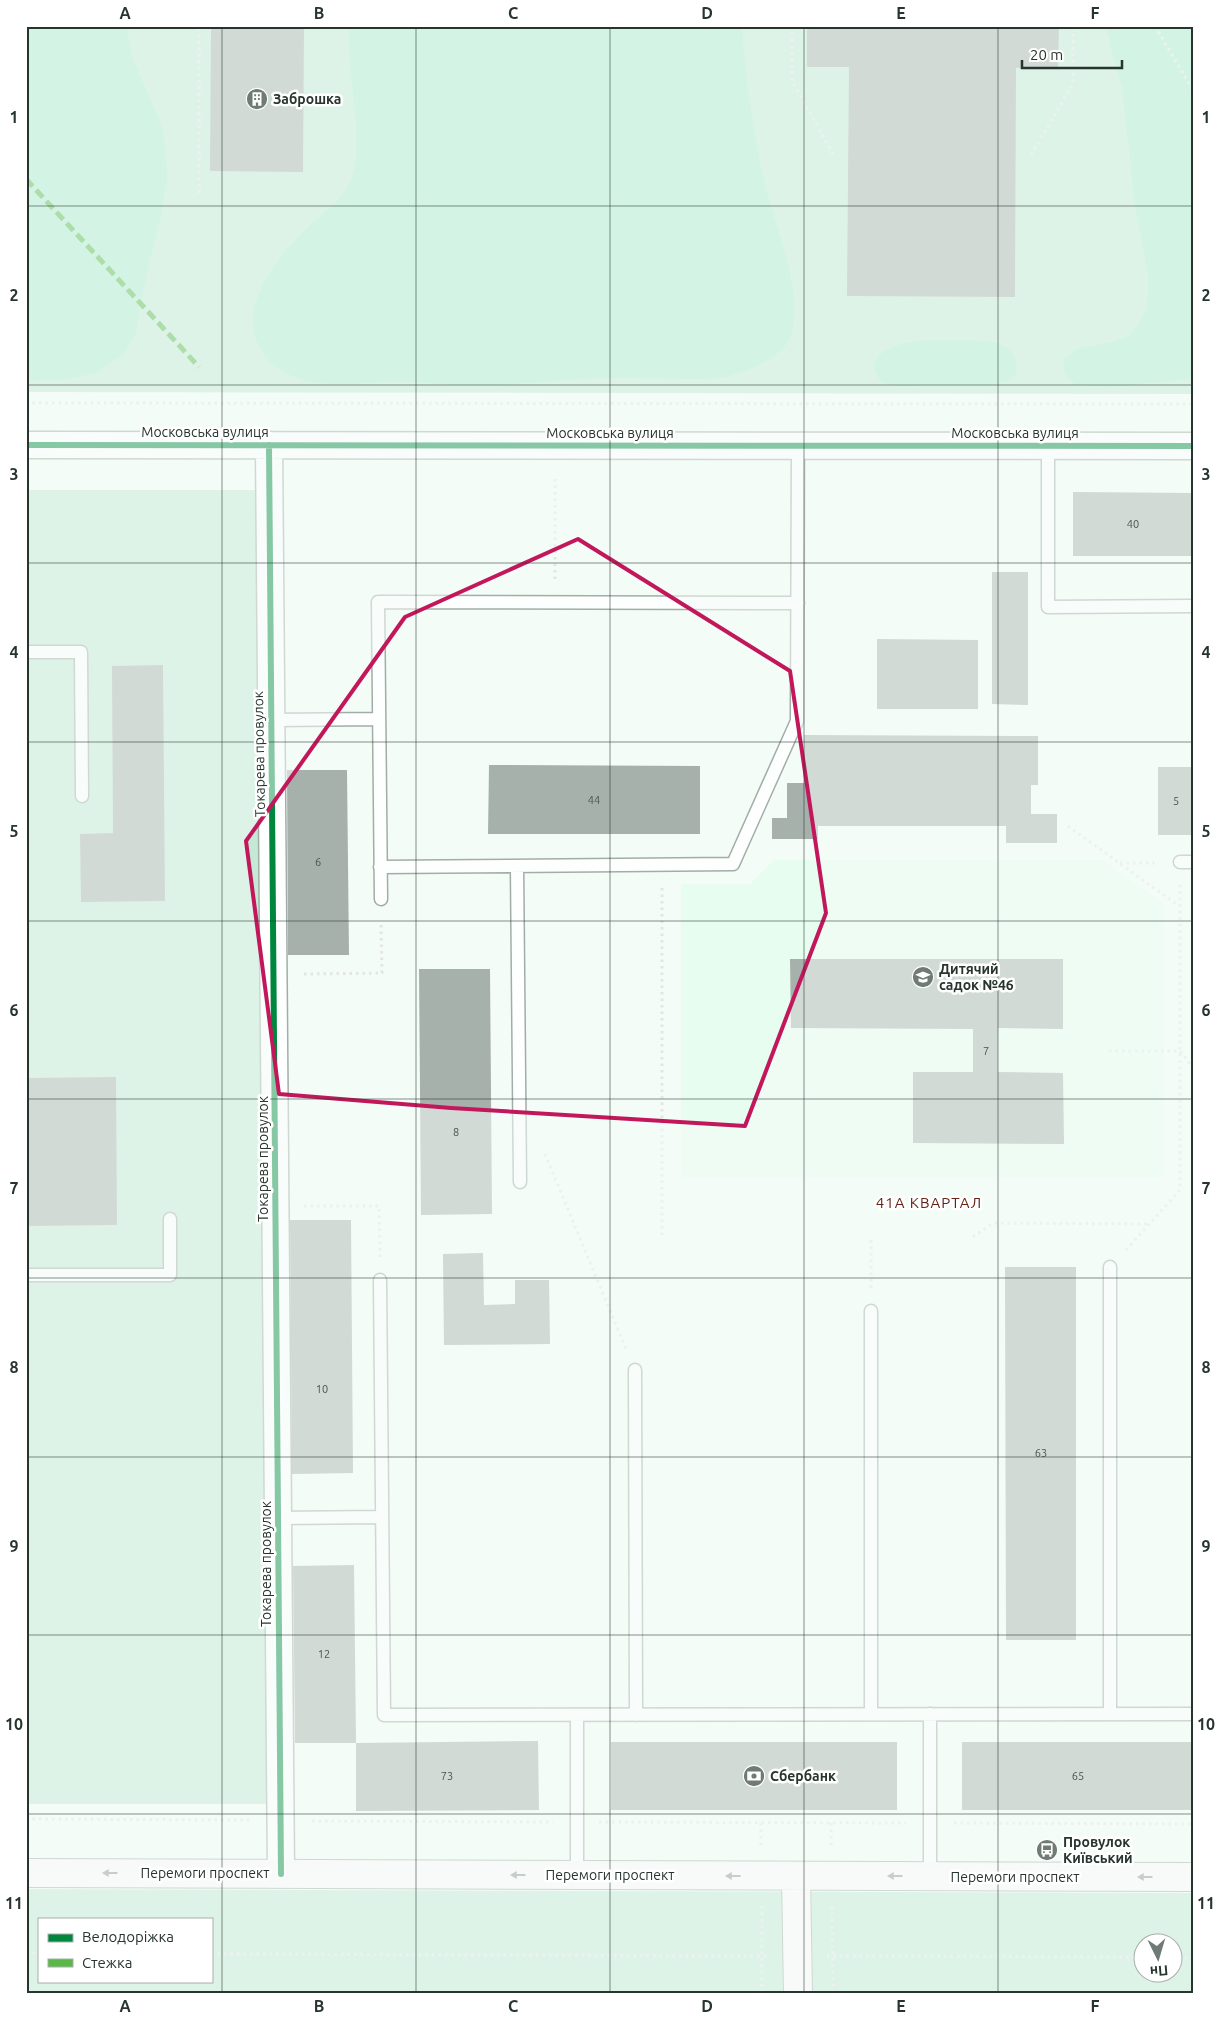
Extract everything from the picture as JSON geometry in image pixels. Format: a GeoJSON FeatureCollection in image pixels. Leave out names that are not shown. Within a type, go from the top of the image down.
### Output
{"type":"FeatureCollection","features":[{"type":"Feature","properties":{"kind":"main road","name":"Перемоги проспект"},"geometry":{"type":"LineString","coordinates":[[26,1873],[1194,1877]]}},
{"type":"Feature","properties":{"kind":"main road"},"geometry":{"type":"LineString","coordinates":[[796,1876],[798,1994]]}},
{"type":"Feature","properties":{"kind":"street","name":"Московська вулиця"},"geometry":{"type":"LineString","coordinates":[[26,444],[1194,446]]}},
{"type":"Feature","properties":{"kind":"street","name":"Токарева провулок"},"geometry":{"type":"LineString","coordinates":[[269,445],[281,1874]]}},
{"type":"Feature","properties":{"kind":"lane"},"geometry":{"type":"LineString","coordinates":[[380,867],[733,864],[797,722],[798,446]]}},
{"type":"Feature","properties":{"kind":"lane"},"geometry":{"type":"LineString","coordinates":[[1048,446],[1048,607],[1194,606]]}},
{"type":"Feature","properties":{"kind":"lane"},"geometry":{"type":"LineString","coordinates":[[381,899],[378,602],[798,603]]}},
{"type":"Feature","properties":{"kind":"lane"},"geometry":{"type":"LineString","coordinates":[[26,652],[81,652],[82,796]]}},
{"type":"Feature","properties":{"kind":"lane"},"geometry":{"type":"LineString","coordinates":[[272,720],[379,719]]}},
{"type":"Feature","properties":{"kind":"lane"},"geometry":{"type":"LineString","coordinates":[[1180,862],[1194,862]]}},
{"type":"Feature","properties":{"kind":"lane"},"geometry":{"type":"LineString","coordinates":[[517,866],[520,1182]]}},
{"type":"Feature","properties":{"kind":"lane"},"geometry":{"type":"LineString","coordinates":[[26,1275],[170,1275],[170,1218]]}},
{"type":"Feature","properties":{"kind":"lane"},"geometry":{"type":"LineString","coordinates":[[1110,1267],[1110,1714]]}},
{"type":"Feature","properties":{"kind":"lane"},"geometry":{"type":"LineString","coordinates":[[380,1280],[384,1715],[1194,1714]]}},
{"type":"Feature","properties":{"kind":"lane"},"geometry":{"type":"LineString","coordinates":[[871,1311],[871,1714]]}},
{"type":"Feature","properties":{"kind":"lane"},"geometry":{"type":"LineString","coordinates":[[635,1370],[636,1715]]}},
{"type":"Feature","properties":{"kind":"lane"},"geometry":{"type":"LineString","coordinates":[[278,1518],[382,1517]]}},
{"type":"Feature","properties":{"kind":"lane"},"geometry":{"type":"LineString","coordinates":[[930,1714],[930,1876]]}},
{"type":"Feature","properties":{"kind":"lane"},"geometry":{"type":"LineString","coordinates":[[577,1715],[577,1875]]}},
{"type":"Feature","properties":{"kind":"path"},"geometry":{"type":"LineString","coordinates":[[199,26],[199,193]]}},
{"type":"Feature","properties":{"kind":"path"},"geometry":{"type":"LineString","coordinates":[[792,26],[792,81],[834,154]]}},
{"type":"Feature","properties":{"kind":"path"},"geometry":{"type":"LineString","coordinates":[[1031,155],[1073,84],[1074,26]]}},
{"type":"Feature","properties":{"kind":"path"},"geometry":{"type":"LineString","coordinates":[[1154,26],[1194,92]]}},
{"type":"Feature","properties":{"kind":"path"},"geometry":{"type":"LineString","coordinates":[[26,402],[1194,404]]}},
{"type":"Feature","properties":{"kind":"path"},"geometry":{"type":"LineString","coordinates":[[555,468],[555,602]]}},
{"type":"Feature","properties":{"kind":"path"},"geometry":{"type":"LineString","coordinates":[[1068,826],[1180,907]]}},
{"type":"Feature","properties":{"kind":"path"},"geometry":{"type":"LineString","coordinates":[[1110,1267],[1180,1190],[1180,862],[1120,863]]}},
{"type":"Feature","properties":{"kind":"path"},"geometry":{"type":"LineString","coordinates":[[662,865],[662,1237]]}},
{"type":"Feature","properties":{"kind":"path"},"geometry":{"type":"LineString","coordinates":[[274,974],[382,973],[381,899]]}},
{"type":"Feature","properties":{"kind":"path"},"geometry":{"type":"LineString","coordinates":[[1109,1051],[1180,1051]]}},
{"type":"Feature","properties":{"kind":"path"},"geometry":{"type":"LineString","coordinates":[[1180,1051],[1194,1069]]}},
{"type":"Feature","properties":{"kind":"path"},"geometry":{"type":"LineString","coordinates":[[541,1145],[635,1370]]}},
{"type":"Feature","properties":{"kind":"path"},"geometry":{"type":"LineString","coordinates":[[276,1206],[379,1206],[380,1280]]}},
{"type":"Feature","properties":{"kind":"path"},"geometry":{"type":"LineString","coordinates":[[973,1237],[993,1223],[1150,1224]]}},
{"type":"Feature","properties":{"kind":"path"},"geometry":{"type":"LineString","coordinates":[[871,1237],[871,1311]]}},
{"type":"Feature","properties":{"kind":"path"},"geometry":{"type":"LineString","coordinates":[[26,1819],[1194,1824]]}},
{"type":"Feature","properties":{"kind":"path"},"geometry":{"type":"LineString","coordinates":[[212,1954],[1132,1957]]}},
{"type":"Feature","properties":{"kind":"highlighted area"},"geometry":{"type":"Polygon","coordinates":[[[578,539],[790,671],[826,913],[745,1126],[451,1108],[279,1094],[246,841],[405,617],[578,539]]]}},
{"type":"Feature","properties":{"kind":"shaded area"},"geometry":{"type":"Polygon","coordinates":[[[26,26],[1194,26],[1194,394],[26,392],[26,26]]]}},
{"type":"Feature","properties":{"kind":"shaded area"},"geometry":{"type":"Polygon","coordinates":[[[26,490],[259,490],[272,1804],[26,1804],[26,490]]]}},
{"type":"Feature","properties":{"kind":"shaded area","name":"Дитячий садок №46"},"geometry":{"type":"Polygon","coordinates":[[[774,860],[1103,860],[1164,904],[1164,1177],[681,1177],[681,884],[750,884],[774,860]]]}},
{"type":"Feature","properties":{"kind":"shaded area"},"geometry":{"type":"Polygon","coordinates":[[[26,1889],[1194,1893],[1194,1994],[26,1994],[26,1889]]]}},
{"type":"Feature","properties":{"kind":"green space"},"geometry":{"type":"Polygon","coordinates":[[[26,26],[126,26],[133,59],[161,123],[166,149],[167,179],[162,211],[143,292],[136,333],[125,353],[96,373],[64,380],[26,381],[26,26]]]}},
{"type":"Feature","properties":{"kind":"green space"},"geometry":{"type":"Polygon","coordinates":[[[349,26],[742,26],[756,141],[764,179],[786,254],[792,284],[794,321],[792,332],[784,348],[758,366],[729,376],[709,379],[600,378],[483,385],[403,382],[333,384],[301,380],[276,367],[258,346],[255,337],[253,322],[255,306],[260,291],[267,276],[287,248],[335,203],[348,186],[354,171],[356,131],[350,64],[349,26]]]}},
{"type":"Feature","properties":{"kind":"green space"},"geometry":{"type":"Polygon","coordinates":[[[1105,26],[1194,26],[1194,379],[1112,387],[1076,385],[1067,378],[1063,368],[1064,359],[1076,349],[1111,342],[1129,336],[1145,311],[1148,295],[1148,274],[1135,207],[1122,89],[1105,26]]]}},
{"type":"Feature","properties":{"kind":"green space"},"geometry":{"type":"Polygon","coordinates":[[[925,340],[969,340],[993,342],[1002,345],[1014,355],[1016,374],[1008,381],[990,385],[894,386],[881,382],[875,372],[874,364],[884,351],[900,344],[925,340]]]}},
{"type":"Feature","properties":{"kind":"building","name":"Заброшка"},"geometry":{"type":"Polygon","coordinates":[[[211,26],[304,26],[303,172],[210,171],[211,26]]]}},
{"type":"Feature","properties":{"kind":"building"},"geometry":{"type":"Polygon","coordinates":[[[807,26],[1059,26],[1058,68],[1016,68],[1015,297],[847,296],[849,67],[807,67],[807,26]]]}},
{"type":"Feature","properties":{"kind":"building"},"geometry":{"type":"Polygon","coordinates":[[[1073,492],[1194,493],[1194,556],[1073,556],[1073,492]]]}},
{"type":"Feature","properties":{"kind":"building"},"geometry":{"type":"Polygon","coordinates":[[[992,572],[1028,572],[1028,705],[992,704],[992,572]]]}},
{"type":"Feature","properties":{"kind":"building"},"geometry":{"type":"Polygon","coordinates":[[[877,639],[978,640],[978,709],[877,709],[877,639]]]}},
{"type":"Feature","properties":{"kind":"building"},"geometry":{"type":"Polygon","coordinates":[[[163,665],[165,901],[81,902],[80,834],[113,833],[112,666],[163,665]]]}},
{"type":"Feature","properties":{"kind":"building"},"geometry":{"type":"Polygon","coordinates":[[[804,735],[1038,736],[1038,785],[1031,785],[1031,814],[1057,814],[1057,843],[1006,843],[1006,826],[818,826],[818,839],[772,839],[772,818],[787,818],[787,783],[804,783],[804,735]]]}},
{"type":"Feature","properties":{"kind":"building"},"geometry":{"type":"Polygon","coordinates":[[[489,765],[700,766],[700,834],[488,834],[489,765]]]}},
{"type":"Feature","properties":{"kind":"building"},"geometry":{"type":"Polygon","coordinates":[[[1158,767],[1194,767],[1194,835],[1158,835],[1158,767]]]}},
{"type":"Feature","properties":{"kind":"building"},"geometry":{"type":"Polygon","coordinates":[[[287,770],[347,770],[349,955],[288,955],[287,770]]]}},
{"type":"Feature","properties":{"kind":"building"},"geometry":{"type":"Polygon","coordinates":[[[790,959],[1063,959],[1063,1029],[998,1028],[998,1072],[1063,1073],[1064,1144],[913,1143],[913,1072],[973,1072],[973,1029],[791,1028],[790,959]]]}},
{"type":"Feature","properties":{"kind":"building"},"geometry":{"type":"Polygon","coordinates":[[[419,969],[490,969],[492,1214],[421,1215],[419,969]]]}},
{"type":"Feature","properties":{"kind":"building"},"geometry":{"type":"Polygon","coordinates":[[[116,1077],[117,1225],[26,1226],[26,1078],[116,1077]]]}},
{"type":"Feature","properties":{"kind":"building"},"geometry":{"type":"Polygon","coordinates":[[[290,1220],[351,1220],[353,1473],[292,1474],[290,1220]]]}},
{"type":"Feature","properties":{"kind":"building"},"geometry":{"type":"Polygon","coordinates":[[[483,1253],[484,1305],[515,1304],[515,1280],[549,1280],[550,1344],[444,1345],[443,1254],[483,1253]]]}},
{"type":"Feature","properties":{"kind":"building"},"geometry":{"type":"Polygon","coordinates":[[[1005,1267],[1076,1267],[1076,1640],[1006,1640],[1005,1267]]]}},
{"type":"Feature","properties":{"kind":"building"},"geometry":{"type":"Polygon","coordinates":[[[354,1565],[356,1743],[295,1743],[293,1566],[354,1565]]]}},
{"type":"Feature","properties":{"kind":"building"},"geometry":{"type":"Polygon","coordinates":[[[538,1741],[539,1810],[356,1811],[356,1743],[538,1741]]]}},
{"type":"Feature","properties":{"kind":"building"},"geometry":{"type":"Polygon","coordinates":[[[611,1742],[897,1742],[897,1810],[611,1810],[611,1742]]]}},
{"type":"Feature","properties":{"kind":"building"},"geometry":{"type":"Polygon","coordinates":[[[962,1742],[1194,1742],[1194,1810],[962,1810],[962,1742]]]}},
{"type":"Feature","properties":{"kind":"marked path"},"geometry":{"type":"LineString","coordinates":[[26,179],[199,367]]}},
{"type":"Feature","properties":{"kind":"cycle path"},"geometry":{"type":"LineString","coordinates":[[26,445],[1194,446]]}},
{"type":"Feature","properties":{"kind":"cycle path"},"geometry":{"type":"LineString","coordinates":[[269,445],[281,1874]]}},
{"type":"Feature","properties":{"kind":"place","name":"Заброшка"},"geometry":{"type":"Point","coordinates":[257,99]}},
{"type":"Feature","properties":{"kind":"place","name":"Дитячий садок №46"},"geometry":{"type":"Point","coordinates":[923,977]}},
{"type":"Feature","properties":{"kind":"place","name":"Сбербанк"},"geometry":{"type":"Point","coordinates":[754,1776]}},
{"type":"Feature","properties":{"kind":"place","name":"Провулок Київський"},"geometry":{"type":"Point","coordinates":[1047,1850]}},
{"type":"Feature","properties":{"kind":"district","name":"41А КВАРТАЛ"},"geometry":{"type":"Point","coordinates":[929,1203]}}]}
